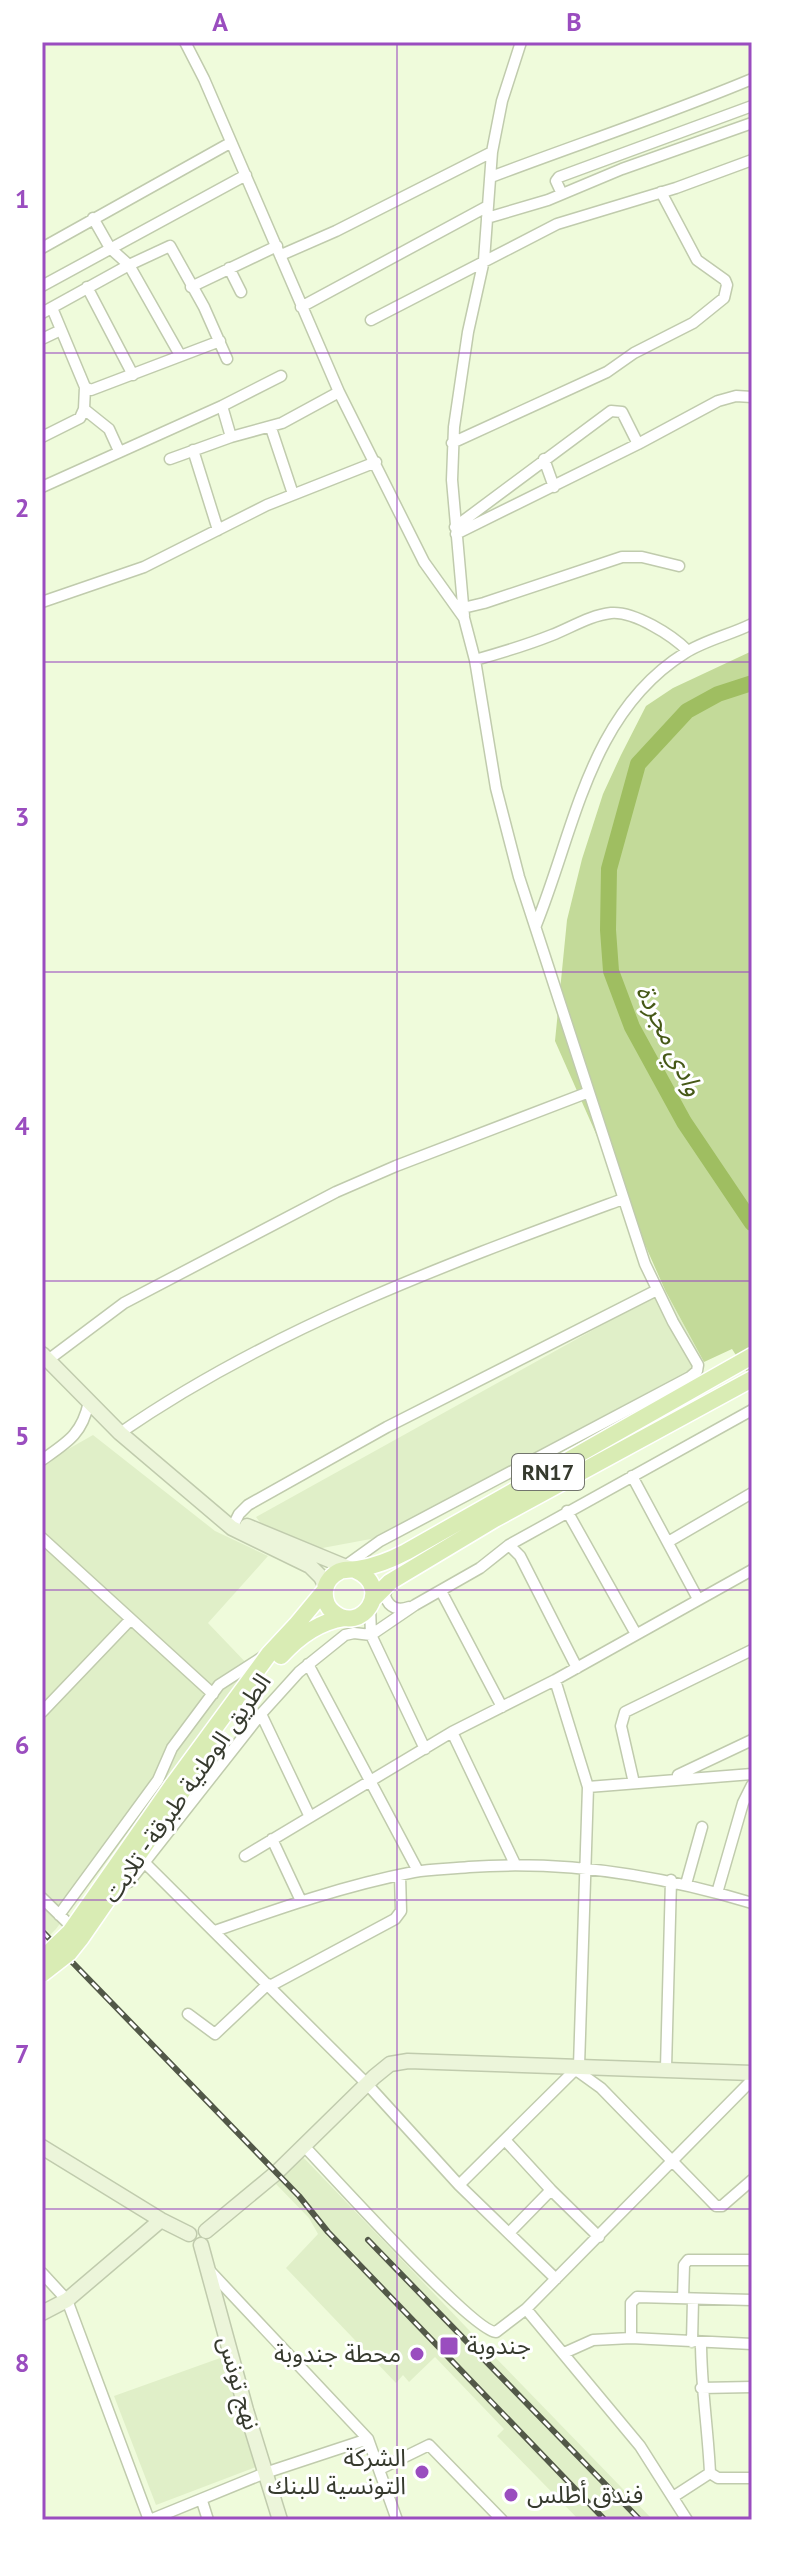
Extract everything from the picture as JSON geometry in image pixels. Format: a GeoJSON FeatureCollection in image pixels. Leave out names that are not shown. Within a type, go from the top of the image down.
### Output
{"type":"FeatureCollection","features":[{"type":"Feature","properties":{"kind":"main road","name":"RN17"},"geometry":{"type":"LineString","coordinates":[[325,1588],[347,1570],[373,1565],[406,1552],[752,1356]]}},
{"type":"Feature","properties":{"kind":"main road","name":"RN17"},"geometry":{"type":"LineString","coordinates":[[347,1618],[365,1613],[372,1597],[390,1582],[587,1467],[749,1381]]}},
{"type":"Feature","properties":{"kind":"main road"},"geometry":{"type":"LineString","coordinates":[[347,1570],[368,1579],[372,1597]]}},
{"type":"Feature","properties":{"kind":"main road"},"geometry":{"type":"LineString","coordinates":[[325,1588],[327,1604],[337,1615],[347,1618]]}},
{"type":"Feature","properties":{"kind":"main road","name":"الطريق الوطنية طبرقة - تلابت"},"geometry":{"type":"LineString","coordinates":[[42,1974],[69,1953],[81,1938],[176,1790],[269,1654],[325,1588]]}},
{"type":"Feature","properties":{"kind":"main road","name":"الطريق الوطنية طبرقة - تلابت"},"geometry":{"type":"LineString","coordinates":[[42,1959],[70,1932],[275,1663],[303,1635],[320,1625],[347,1618]]}},
{"type":"Feature","properties":{"kind":"street"},"geometry":{"type":"LineString","coordinates":[[185,42],[204,79],[339,392],[424,562],[463,613]]}},
{"type":"Feature","properties":{"kind":"street"},"geometry":{"type":"LineString","coordinates":[[234,1524],[347,1570],[380,1541],[697,1371],[698,1365],[657,1290],[623,1199],[519,877],[496,788],[475,660],[463,613],[452,443],[468,332],[484,260],[492,152],[502,101],[521,42]]}},
{"type":"Feature","properties":{"kind":"street"},"geometry":{"type":"LineString","coordinates":[[491,177],[639,124],[752,79]]}},
{"type":"Feature","properties":{"kind":"street"},"geometry":{"type":"LineString","coordinates":[[562,194],[556,181],[558,178],[752,106]]}},
{"type":"Feature","properties":{"kind":"street"},"geometry":{"type":"LineString","coordinates":[[487,218],[562,194],[622,169],[752,123]]}},
{"type":"Feature","properties":{"kind":"street"},"geometry":{"type":"LineString","coordinates":[[639,124],[646,144]]}},
{"type":"Feature","properties":{"kind":"street"},"geometry":{"type":"LineString","coordinates":[[42,248],[230,143]]}},
{"type":"Feature","properties":{"kind":"street"},"geometry":{"type":"LineString","coordinates":[[191,287],[229,268],[336,231],[492,152]]}},
{"type":"Feature","properties":{"kind":"street"},"geometry":{"type":"LineString","coordinates":[[616,155],[622,169]]}},
{"type":"Feature","properties":{"kind":"street"},"geometry":{"type":"LineString","coordinates":[[371,320],[557,224],[752,160]]}},
{"type":"Feature","properties":{"kind":"street"},"geometry":{"type":"LineString","coordinates":[[42,286],[246,175]]}},
{"type":"Feature","properties":{"kind":"street"},"geometry":{"type":"LineString","coordinates":[[452,443],[607,372],[634,353],[693,323],[724,298],[725,280],[697,260],[661,192]]}},
{"type":"Feature","properties":{"kind":"street"},"geometry":{"type":"LineString","coordinates":[[301,307],[488,206]]}},
{"type":"Feature","properties":{"kind":"street"},"geometry":{"type":"LineString","coordinates":[[93,218],[110,248],[129,265],[180,355]]}},
{"type":"Feature","properties":{"kind":"street"},"geometry":{"type":"LineString","coordinates":[[42,437],[76,422],[84,409],[85,387],[61,330],[47,311],[87,287],[170,246],[227,359]]}},
{"type":"Feature","properties":{"kind":"street"},"geometry":{"type":"LineString","coordinates":[[229,268],[241,292]]}},
{"type":"Feature","properties":{"kind":"street"},"geometry":{"type":"LineString","coordinates":[[87,287],[133,375]]}},
{"type":"Feature","properties":{"kind":"street"},"geometry":{"type":"LineString","coordinates":[[42,339],[61,330]]}},
{"type":"Feature","properties":{"kind":"street"},"geometry":{"type":"LineString","coordinates":[[85,387],[91,390],[220,341]]}},
{"type":"Feature","properties":{"kind":"street"},"geometry":{"type":"LineString","coordinates":[[42,487],[281,376]]}},
{"type":"Feature","properties":{"kind":"street"},"geometry":{"type":"LineString","coordinates":[[170,459],[231,437],[271,428],[339,392]]}},
{"type":"Feature","properties":{"kind":"street"},"geometry":{"type":"LineString","coordinates":[[456,531],[554,487],[724,398],[752,397]]}},
{"type":"Feature","properties":{"kind":"street"},"geometry":{"type":"LineString","coordinates":[[222,406],[231,437]]}},
{"type":"Feature","properties":{"kind":"street"},"geometry":{"type":"LineString","coordinates":[[84,409],[109,429],[119,451]]}},
{"type":"Feature","properties":{"kind":"street"},"geometry":{"type":"LineString","coordinates":[[456,531],[544,459],[616,409],[622,412],[638,444]]}},
{"type":"Feature","properties":{"kind":"street"},"geometry":{"type":"LineString","coordinates":[[271,428],[293,494]]}},
{"type":"Feature","properties":{"kind":"street"},"geometry":{"type":"LineString","coordinates":[[193,450],[218,530]]}},
{"type":"Feature","properties":{"kind":"street"},"geometry":{"type":"LineString","coordinates":[[544,459],[554,487]]}},
{"type":"Feature","properties":{"kind":"street"},"geometry":{"type":"LineString","coordinates":[[42,602],[144,567],[293,494],[376,462]]}},
{"type":"Feature","properties":{"kind":"street"},"geometry":{"type":"LineString","coordinates":[[463,613],[484,603],[622,557],[635,556],[679,566]]}},
{"type":"Feature","properties":{"kind":"street"},"geometry":{"type":"LineString","coordinates":[[475,660],[610,613],[654,627],[673,637],[688,651]]}},
{"type":"Feature","properties":{"kind":"street"},"geometry":{"type":"LineString","coordinates":[[536,925],[554,881],[588,775],[602,744],[632,698],[662,669],[688,651],[752,624]]}},
{"type":"Feature","properties":{"kind":"street"},"geometry":{"type":"LineString","coordinates":[[325,1588],[321,1577],[310,1566],[214,1512],[120,1433],[45,1357],[124,1303],[324,1198],[396,1166],[589,1092]]}},
{"type":"Feature","properties":{"kind":"street"},"geometry":{"type":"LineString","coordinates":[[120,1433],[176,1394],[341,1311],[405,1282],[623,1199]]}},
{"type":"Feature","properties":{"kind":"street"},"geometry":{"type":"LineString","coordinates":[[234,1524],[248,1505],[387,1427],[657,1290]]}},
{"type":"Feature","properties":{"kind":"street"},"geometry":{"type":"LineString","coordinates":[[42,1460],[72,1439],[85,1422],[89,1402]]}},
{"type":"Feature","properties":{"kind":"street"},"geometry":{"type":"LineString","coordinates":[[325,1649],[349,1633],[371,1635],[509,1545],[752,1410]]}},
{"type":"Feature","properties":{"kind":"street"},"geometry":{"type":"LineString","coordinates":[[632,1476],[698,1599]]}},
{"type":"Feature","properties":{"kind":"street"},"geometry":{"type":"LineString","coordinates":[[668,1542],[752,1493]]}},
{"type":"Feature","properties":{"kind":"street"},"geometry":{"type":"LineString","coordinates":[[567,1511],[636,1634]]}},
{"type":"Feature","properties":{"kind":"street"},"geometry":{"type":"LineString","coordinates":[[42,1538],[213,1694]]}},
{"type":"Feature","properties":{"kind":"street"},"geometry":{"type":"LineString","coordinates":[[380,1541],[374,1554],[371,1635],[425,1749]]}},
{"type":"Feature","properties":{"kind":"street"},"geometry":{"type":"LineString","coordinates":[[509,1545],[520,1556],[577,1668]]}},
{"type":"Feature","properties":{"kind":"street"},"geometry":{"type":"LineString","coordinates":[[245,1856],[452,1732],[555,1680],[752,1570]]}},
{"type":"Feature","properties":{"kind":"street"},"geometry":{"type":"LineString","coordinates":[[390,1582],[385,1593],[389,1605],[398,1609],[415,1605]]}},
{"type":"Feature","properties":{"kind":"street"},"geometry":{"type":"LineString","coordinates":[[441,1591],[502,1707]]}},
{"type":"Feature","properties":{"kind":"street"},"geometry":{"type":"LineString","coordinates":[[347,1618],[371,1635]]}},
{"type":"Feature","properties":{"kind":"street"},"geometry":{"type":"LineString","coordinates":[[42,1712],[130,1620]]}},
{"type":"Feature","properties":{"kind":"street"},"geometry":{"type":"LineString","coordinates":[[42,1898],[85,1940],[261,1714],[332,1641],[330,1629],[320,1625]]}},
{"type":"Feature","properties":{"kind":"street"},"geometry":{"type":"LineString","coordinates":[[634,1783],[621,1726],[625,1712],[752,1650]]}},
{"type":"Feature","properties":{"kind":"street"},"geometry":{"type":"LineString","coordinates":[[59,1915],[158,1780],[172,1748],[213,1694],[229,1677],[269,1654]]}},
{"type":"Feature","properties":{"kind":"street"},"geometry":{"type":"LineString","coordinates":[[308,1664],[418,1871]]}},
{"type":"Feature","properties":{"kind":"street"},"geometry":{"type":"LineString","coordinates":[[459,2185],[578,2068],[588,1787],[555,1680]]}},
{"type":"Feature","properties":{"kind":"street"},"geometry":{"type":"LineString","coordinates":[[261,1714],[310,1817]]}},
{"type":"Feature","properties":{"kind":"street"},"geometry":{"type":"LineString","coordinates":[[452,1732],[515,1864]]}},
{"type":"Feature","properties":{"kind":"street"},"geometry":{"type":"LineString","coordinates":[[671,1779],[752,1740]]}},
{"type":"Feature","properties":{"kind":"street"},"geometry":{"type":"LineString","coordinates":[[588,1787],[752,1774]]}},
{"type":"Feature","properties":{"kind":"street"},"geometry":{"type":"LineString","coordinates":[[717,1893],[743,1803],[752,1785]]}},
{"type":"Feature","properties":{"kind":"street"},"geometry":{"type":"LineString","coordinates":[[686,1884],[702,1827]]}},
{"type":"Feature","properties":{"kind":"street"},"geometry":{"type":"LineString","coordinates":[[272,1839],[301,1901]]}},
{"type":"Feature","properties":{"kind":"street"},"geometry":{"type":"LineString","coordinates":[[144,1862],[367,2084],[459,2185],[556,2279]]}},
{"type":"Feature","properties":{"kind":"street"},"geometry":{"type":"LineString","coordinates":[[215,1931],[301,1901],[400,1875],[515,1864],[585,1867],[671,1880],[752,1903]]}},
{"type":"Feature","properties":{"kind":"street"},"geometry":{"type":"LineString","coordinates":[[188,2014],[215,2034],[269,1985],[395,1919],[401,1911],[400,1875]]}},
{"type":"Feature","properties":{"kind":"street"},"geometry":{"type":"LineString","coordinates":[[666,2068],[671,1880]]}},
{"type":"Feature","properties":{"kind":"street"},"geometry":{"type":"LineString","coordinates":[[42,1945],[64,1966],[42,1982]]}},
{"type":"Feature","properties":{"kind":"street"},"geometry":{"type":"LineString","coordinates":[[42,2147],[189,2234],[191,2242],[203,2238],[276,2173],[390,2064],[666,2068],[752,2073]]}},
{"type":"Feature","properties":{"kind":"street"},"geometry":{"type":"LineString","coordinates":[[578,2068],[719,2207],[752,2180]]}},
{"type":"Feature","properties":{"kind":"street"},"geometry":{"type":"LineString","coordinates":[[304,2146],[487,2331],[496,2332],[526,2309],[752,2080]]}},
{"type":"Feature","properties":{"kind":"street"},"geometry":{"type":"LineString","coordinates":[[505,2140],[599,2237]]}},
{"type":"Feature","properties":{"kind":"street"},"geometry":{"type":"LineString","coordinates":[[509,2233],[551,2190]]}},
{"type":"Feature","properties":{"kind":"street"},"geometry":{"type":"LineString","coordinates":[[42,2313],[67,2300],[161,2220]]}},
{"type":"Feature","properties":{"kind":"street","name":"نهج تونس"},"geometry":{"type":"LineString","coordinates":[[203,2238],[206,2267],[280,2520]]}},
{"type":"Feature","properties":{"kind":"street"},"geometry":{"type":"LineString","coordinates":[[710,2473],[707,2419],[684,2265],[688,2260],[752,2260]]}},
{"type":"Feature","properties":{"kind":"street"},"geometry":{"type":"LineString","coordinates":[[206,2267],[368,2439],[397,2520]]}},
{"type":"Feature","properties":{"kind":"street"},"geometry":{"type":"LineString","coordinates":[[42,2273],[67,2300],[150,2520],[265,2473],[368,2439]]}},
{"type":"Feature","properties":{"kind":"street"},"geometry":{"type":"LineString","coordinates":[[631,2338],[633,2299],[752,2300]]}},
{"type":"Feature","properties":{"kind":"street"},"geometry":{"type":"LineString","coordinates":[[526,2309],[640,2446],[687,2520]]}},
{"type":"Feature","properties":{"kind":"street"},"geometry":{"type":"LineString","coordinates":[[564,2353],[593,2340],[631,2338],[752,2344]]}},
{"type":"Feature","properties":{"kind":"street"},"geometry":{"type":"LineString","coordinates":[[701,2388],[752,2387]]}},
{"type":"Feature","properties":{"kind":"street"},"geometry":{"type":"LineString","coordinates":[[380,2469],[429,2445],[502,2520]]}},
{"type":"Feature","properties":{"kind":"street"},"geometry":{"type":"LineString","coordinates":[[673,2497],[710,2473]]}},
{"type":"Feature","properties":{"kind":"street"},"geometry":{"type":"LineString","coordinates":[[710,2473],[718,2478],[752,2478]]}},
{"type":"Feature","properties":{"kind":"street"},"geometry":{"type":"LineString","coordinates":[[202,2501],[208,2520]]}},
{"type":"Feature","properties":{"kind":"shaded area"},"geometry":{"type":"Polygon","coordinates":[[[665,1290],[704,1362],[376,1538],[317,1549],[268,1533],[256,1517],[665,1290]]]}},
{"type":"Feature","properties":{"kind":"shaded area"},"geometry":{"type":"Polygon","coordinates":[[[93,1435],[215,1531],[268,1556],[208,1623],[251,1668],[56,1929],[42,1943],[42,1464],[93,1435]]]}},
{"type":"Feature","properties":{"kind":"shaded area"},"geometry":{"type":"Polygon","coordinates":[[[303,2157],[653,2520],[579,2520],[497,2436],[504,2429],[435,2357],[409,2382],[403,2375],[396,2383],[286,2268],[318,2234],[309,2218],[276,2184],[303,2157]]]}},
{"type":"Feature","properties":{"kind":"shaded area"},"geometry":{"type":"Polygon","coordinates":[[[223,2357],[256,2467],[156,2505],[114,2396],[223,2357]]]}},
{"type":"Feature","properties":{"kind":"green space"},"geometry":{"type":"Polygon","coordinates":[[[752,651],[752,1380],[732,1349],[704,1362],[665,1290],[555,1041],[567,920],[603,794],[621,755],[646,706],[673,688],[752,651]]]}},
{"type":"Feature","properties":{"kind":"waterway","name":"وادي مجردة"},"geometry":{"type":"LineString","coordinates":[[752,683],[718,694],[687,711],[638,764],[609,869],[608,930],[611,971],[632,1027],[684,1122],[752,1223]]}},
{"type":"Feature","properties":{"kind":"railway"},"geometry":{"type":"LineString","coordinates":[[42,1931],[299,2196],[328,2232],[605,2520]]}},
{"type":"Feature","properties":{"kind":"railway"},"geometry":{"type":"LineString","coordinates":[[368,2240],[640,2520]]}},
{"type":"Feature","properties":{"kind":"place","name":"جندوبة"},"geometry":{"type":"Point","coordinates":[449,2346]}},
{"type":"Feature","properties":{"kind":"place","name":"محطة جندوبة"},"geometry":{"type":"Point","coordinates":[417,2354]}},
{"type":"Feature","properties":{"kind":"place","name":"الشركة التونسية للبنك"},"geometry":{"type":"Point","coordinates":[422,2472]}},
{"type":"Feature","properties":{"kind":"place","name":"فندق أطلس"},"geometry":{"type":"Point","coordinates":[511,2495]}}]}
